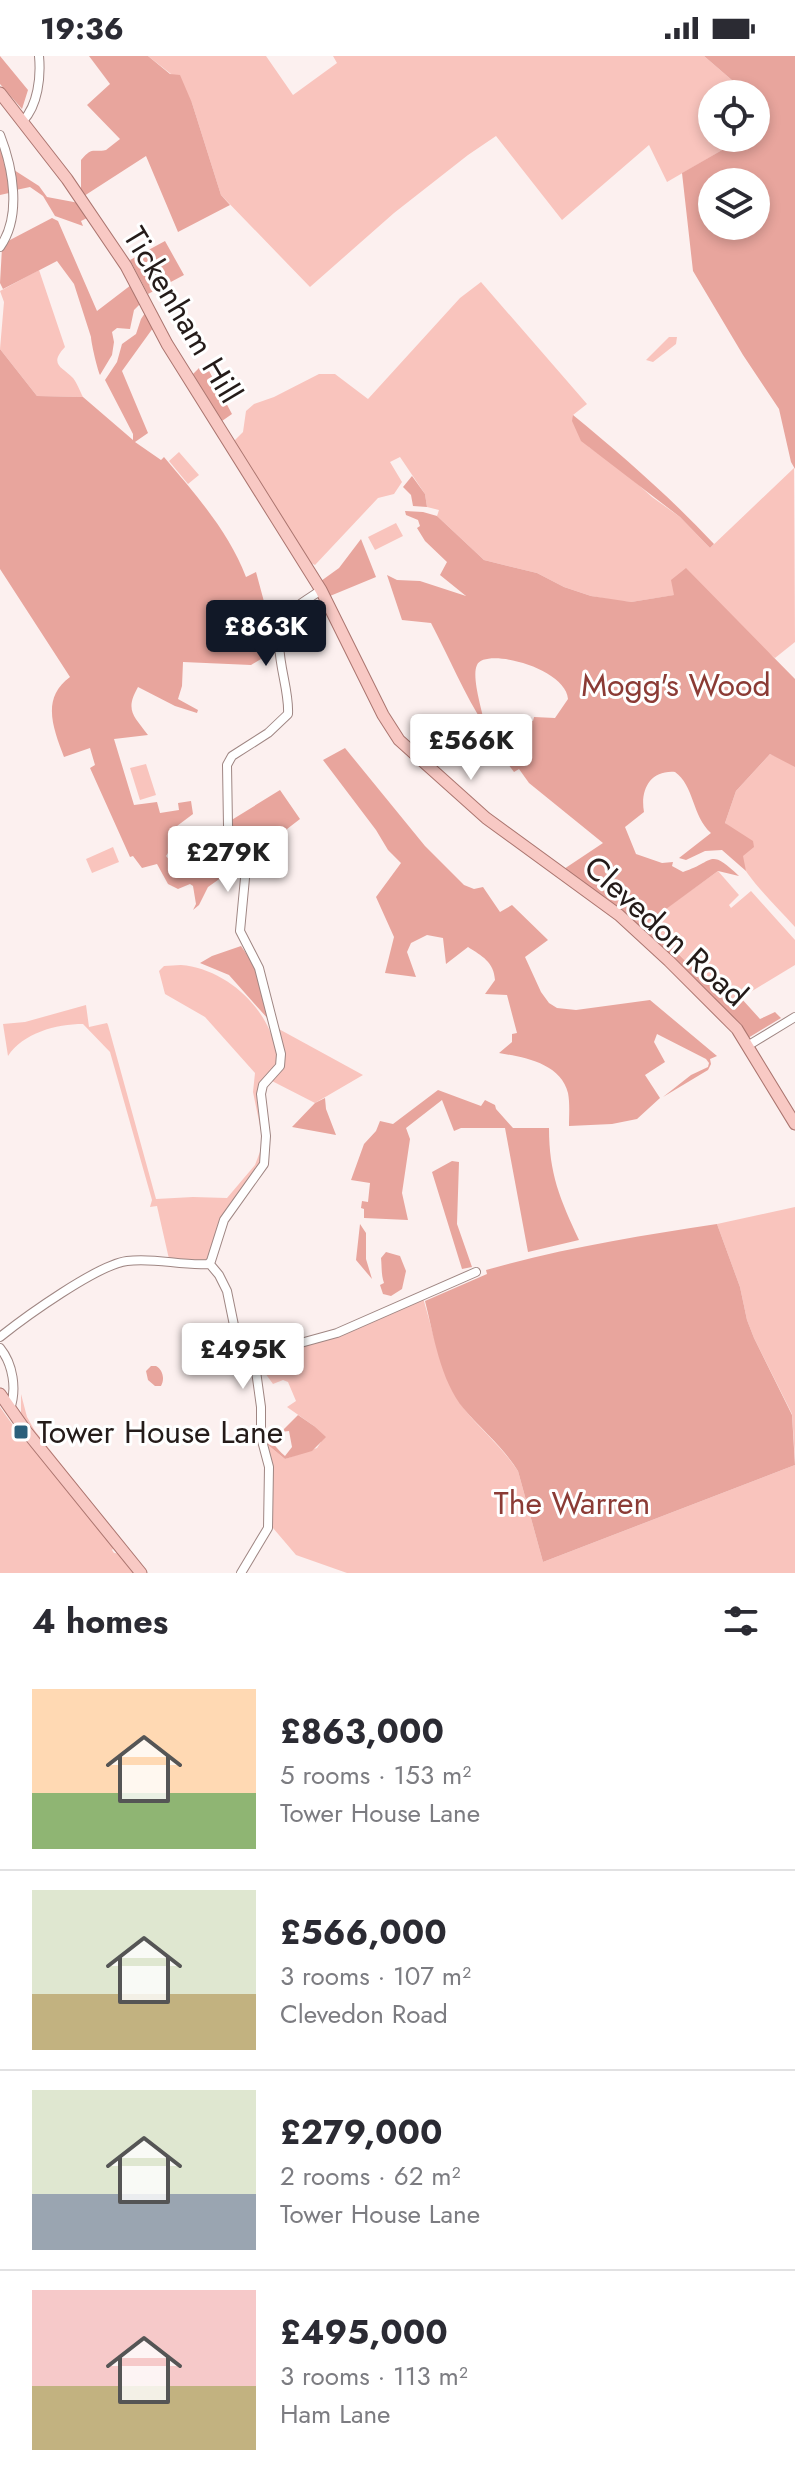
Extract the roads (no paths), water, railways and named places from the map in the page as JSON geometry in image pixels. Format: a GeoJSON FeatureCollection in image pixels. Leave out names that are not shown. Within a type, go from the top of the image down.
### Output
{"type":"FeatureCollection","features":[{"type":"Feature","properties":{"kind":"main road","name":"Tickenham Hill"},"geometry":{"type":"LineString","coordinates":[[0,93],[93,214],[126,266],[167,344],[310,571]]}},
{"type":"Feature","properties":{"kind":"main road","name":"Clevedon Road"},"geometry":{"type":"LineString","coordinates":[[310,571],[383,715],[406,747],[486,818],[619,915],[719,1010],[749,1045],[795,1124]]}},
{"type":"Feature","properties":{"kind":"main road"},"geometry":{"type":"LineString","coordinates":[[0,1394],[141,1573]]}},
{"type":"Feature","properties":{"kind":"street"},"geometry":{"type":"LineString","coordinates":[[23,121],[33,107],[41,73],[39,56]]}},
{"type":"Feature","properties":{"kind":"street"},"geometry":{"type":"LineString","coordinates":[[0,135],[13,181],[9,225],[0,247]]}},
{"type":"Feature","properties":{"kind":"street"},"geometry":{"type":"LineString","coordinates":[[209,1263],[224,1220],[264,1164],[266,1145],[262,1089],[278,1069],[281,1059],[259,968],[240,931],[245,878],[228,826],[227,765],[232,756],[268,733],[288,714],[281,652],[282,629],[292,612],[321,590]]}},
{"type":"Feature","properties":{"kind":"street"},"geometry":{"type":"LineString","coordinates":[[749,1045],[795,1017]]}},
{"type":"Feature","properties":{"kind":"street"},"geometry":{"type":"LineString","coordinates":[[0,1337],[93,1274],[114,1264],[145,1260],[209,1263],[217,1271],[227,1291],[237,1340],[251,1362],[259,1386],[261,1437],[270,1475],[269,1522],[241,1573]]}},
{"type":"Feature","properties":{"kind":"street"},"geometry":{"type":"LineString","coordinates":[[251,1362],[286,1347],[337,1333],[476,1272]]}},
{"type":"Feature","properties":{"kind":"street"},"geometry":{"type":"LineString","coordinates":[[0,1348],[9,1363],[11,1374],[13,1399],[10,1409]]}},
{"type":"Feature","properties":{"kind":"place","name":"Tower House Lane"},"geometry":{"type":"Point","coordinates":[21,1432]}},
{"type":"Feature","properties":{"kind":"park label","name":"Mogg's Wood"},"geometry":{"type":"Point","coordinates":[676,685]}},
{"type":"Feature","properties":{"kind":"park label","name":"The Warren"},"geometry":{"type":"Point","coordinates":[572,1503]}}]}
